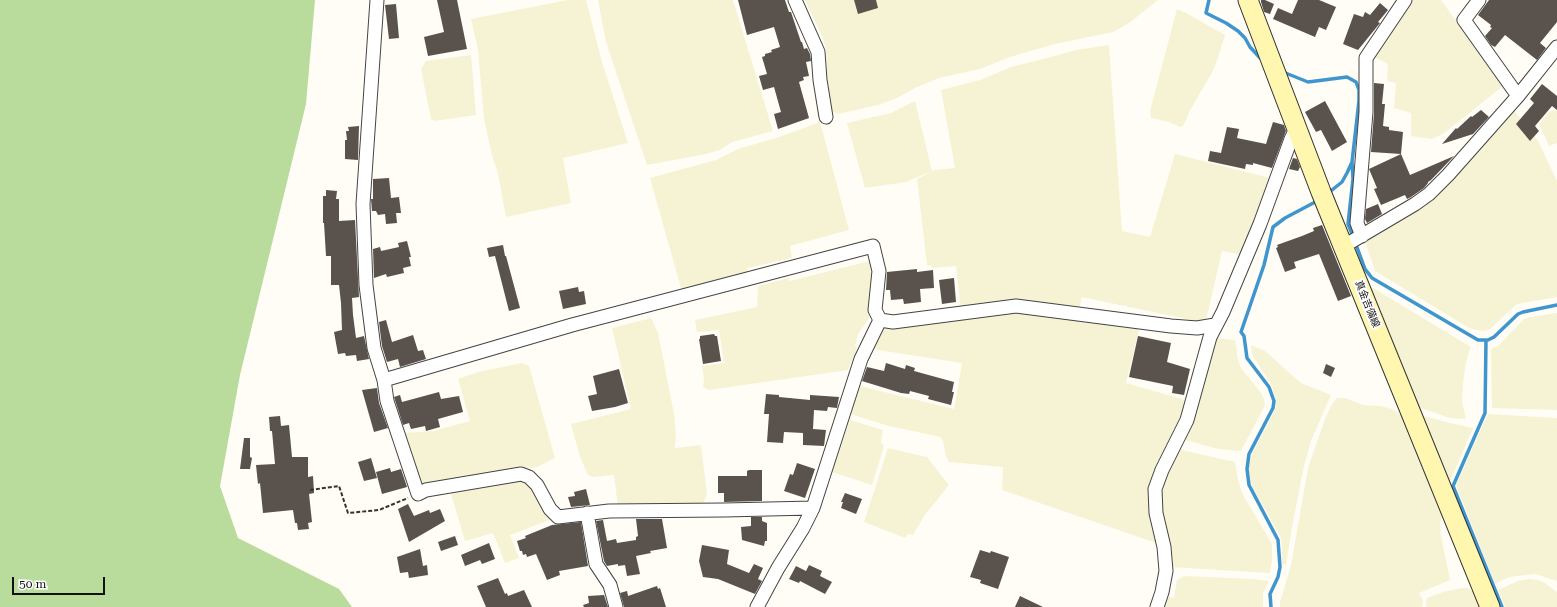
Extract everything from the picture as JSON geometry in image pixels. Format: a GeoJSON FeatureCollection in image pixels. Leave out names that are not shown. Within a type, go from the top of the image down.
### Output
{"type":"FeatureCollection","features":[{"type":"Feature","properties":{"kind":"main road","name":"真金吉備線"},"geometry":{"type":"LineString","coordinates":[[1248,0],[1324,198],[1354,241],[1490,607]]}},
{"type":"Feature","properties":{"kind":"street"},"geometry":{"type":"LineString","coordinates":[[377,0],[363,204],[366,285],[374,348],[384,380],[387,401],[418,494],[426,490],[520,474],[529,477],[537,485],[550,509],[558,517],[609,511],[813,508]]}},
{"type":"Feature","properties":{"kind":"street"},"geometry":{"type":"LineString","coordinates":[[795,0],[818,52],[820,80],[826,117]]}},
{"type":"Feature","properties":{"kind":"street"},"geometry":{"type":"LineString","coordinates":[[1354,241],[1357,223],[1366,112],[1366,58],[1405,0]]}},
{"type":"Feature","properties":{"kind":"street"},"geometry":{"type":"LineString","coordinates":[[1479,0],[1464,20],[1518,96]]}},
{"type":"Feature","properties":{"kind":"street"},"geometry":{"type":"LineString","coordinates":[[1354,241],[1429,194],[1448,175],[1518,96],[1557,47]]}},
{"type":"Feature","properties":{"kind":"street"},"geometry":{"type":"LineString","coordinates":[[1157,607],[1162,592],[1166,571],[1164,547],[1156,513],[1155,489],[1162,470],[1186,420],[1210,337],[1223,312],[1260,224],[1291,139],[1297,127]]}},
{"type":"Feature","properties":{"kind":"street"},"geometry":{"type":"LineString","coordinates":[[384,380],[572,325],[873,246],[879,271],[875,310],[880,320]]}},
{"type":"Feature","properties":{"kind":"street"},"geometry":{"type":"LineString","coordinates":[[880,320],[893,322],[1016,306],[1171,326],[1197,328],[1215,325]]}},
{"type":"Feature","properties":{"kind":"street"},"geometry":{"type":"LineString","coordinates":[[757,607],[813,508],[861,359],[880,320]]}},
{"type":"Feature","properties":{"kind":"street"},"geometry":{"type":"LineString","coordinates":[[587,513],[596,564],[610,585],[616,607]]}},
{"type":"Feature","properties":{"kind":"path"},"geometry":{"type":"LineString","coordinates":[[310,490],[339,486],[348,513],[378,510],[418,494]]}},
{"type":"Feature","properties":{"kind":"shaded area"},"geometry":{"type":"Polygon","coordinates":[[[568,0],[586,0],[602,62],[628,143],[563,158],[571,203],[506,217],[498,174],[484,119],[478,50],[471,19],[568,0]]]}},
{"type":"Feature","properties":{"kind":"shaded area"},"geometry":{"type":"Polygon","coordinates":[[[598,0],[733,0],[773,131],[732,142],[720,150],[706,154],[647,165],[606,42],[598,0]]]}},
{"type":"Feature","properties":{"kind":"shaded area"},"geometry":{"type":"Polygon","coordinates":[[[805,0],[1158,0],[1129,23],[1113,32],[1055,44],[1010,57],[980,69],[939,78],[915,88],[897,98],[878,105],[838,114],[833,112],[831,107],[826,49],[823,38],[805,0]]]}},
{"type":"Feature","properties":{"kind":"shaded area"},"geometry":{"type":"Polygon","coordinates":[[[1413,0],[1441,0],[1503,86],[1443,134],[1432,139],[1411,136],[1411,113],[1394,108],[1396,83],[1387,81],[1388,64],[1374,57],[1413,0]]]}},
{"type":"Feature","properties":{"kind":"shaded area"},"geometry":{"type":"Polygon","coordinates":[[[1177,9],[1225,35],[1216,64],[1189,112],[1183,126],[1180,127],[1169,122],[1151,118],[1150,111],[1177,9]]]}},
{"type":"Feature","properties":{"kind":"shaded area"},"geometry":{"type":"Polygon","coordinates":[[[1109,45],[1122,231],[1150,237],[1175,154],[1274,179],[1243,255],[1222,251],[1206,320],[1200,322],[1082,297],[1079,309],[961,309],[956,266],[932,268],[931,265],[927,265],[917,179],[934,170],[955,168],[941,90],[980,80],[1011,67],[1076,50],[1109,45]]]}},
{"type":"Feature","properties":{"kind":"shaded area"},"geometry":{"type":"Polygon","coordinates":[[[471,55],[476,115],[435,121],[431,119],[421,69],[426,61],[471,55]]]}},
{"type":"Feature","properties":{"kind":"shaded area"},"geometry":{"type":"Polygon","coordinates":[[[915,101],[932,171],[906,182],[865,188],[847,123],[891,113],[915,101]]]}},
{"type":"Feature","properties":{"kind":"shaded area"},"geometry":{"type":"Polygon","coordinates":[[[1513,109],[1538,141],[1557,181],[1557,297],[1517,304],[1490,329],[1484,331],[1476,330],[1469,328],[1375,271],[1365,241],[1434,199],[1513,109]]]}},
{"type":"Feature","properties":{"kind":"shaded area"},"geometry":{"type":"Polygon","coordinates":[[[1557,110],[1557,143],[1549,146],[1539,124],[1550,111],[1557,110]]]}},
{"type":"Feature","properties":{"kind":"shaded area"},"geometry":{"type":"Polygon","coordinates":[[[820,122],[849,230],[790,246],[792,258],[747,268],[748,277],[682,292],[650,178],[716,160],[738,149],[779,137],[820,122]]]}},
{"type":"Feature","properties":{"kind":"shaded area"},"geometry":{"type":"Polygon","coordinates":[[[874,260],[872,314],[858,334],[855,346],[857,348],[848,370],[709,390],[703,387],[704,380],[702,366],[724,363],[719,330],[697,332],[695,320],[757,307],[758,286],[789,278],[790,281],[874,260]]]}},
{"type":"Feature","properties":{"kind":"shaded area"},"geometry":{"type":"Polygon","coordinates":[[[1373,288],[1471,347],[1465,367],[1463,385],[1462,402],[1466,419],[1450,418],[1418,407],[1370,289],[1373,288]]]}},
{"type":"Feature","properties":{"kind":"shaded area"},"geometry":{"type":"Polygon","coordinates":[[[1021,308],[1140,326],[1126,383],[1189,401],[1162,462],[1159,544],[1002,490],[1003,467],[949,462],[946,456],[943,441],[940,437],[889,426],[850,414],[860,386],[954,409],[962,363],[872,349],[881,331],[886,327],[1021,308]]]}},
{"type":"Feature","properties":{"kind":"shaded area"},"geometry":{"type":"Polygon","coordinates":[[[1557,313],[1557,410],[1492,408],[1491,349],[1498,346],[1524,319],[1557,313]]]}},
{"type":"Feature","properties":{"kind":"shaded area"},"geometry":{"type":"Polygon","coordinates":[[[651,318],[658,333],[674,414],[676,435],[675,448],[701,445],[707,494],[702,504],[694,506],[618,508],[614,475],[593,477],[588,475],[580,457],[571,424],[631,409],[612,328],[651,318]]]}},
{"type":"Feature","properties":{"kind":"shaded area"},"geometry":{"type":"Polygon","coordinates":[[[1214,338],[1235,340],[1238,360],[1241,368],[1264,399],[1265,405],[1241,451],[1218,449],[1182,439],[1214,338]]]}},
{"type":"Feature","properties":{"kind":"shaded area"},"geometry":{"type":"Polygon","coordinates":[[[1251,346],[1265,351],[1301,383],[1331,395],[1311,441],[1304,466],[1286,565],[1282,564],[1282,545],[1280,536],[1253,488],[1249,474],[1248,465],[1253,452],[1276,406],[1272,386],[1252,354],[1251,346]]]}},
{"type":"Feature","properties":{"kind":"shaded area"},"geometry":{"type":"Polygon","coordinates":[[[522,363],[529,366],[555,458],[537,467],[421,485],[401,433],[433,431],[470,421],[458,379],[478,372],[522,363]]]}},
{"type":"Feature","properties":{"kind":"shaded area"},"geometry":{"type":"Polygon","coordinates":[[[1337,398],[1345,398],[1363,405],[1380,406],[1392,409],[1402,415],[1442,515],[1440,523],[1441,536],[1450,580],[1419,593],[1423,600],[1422,607],[1280,607],[1280,602],[1291,565],[1308,468],[1325,419],[1331,406],[1337,398]]]}},
{"type":"Feature","properties":{"kind":"shaded area"},"geometry":{"type":"Polygon","coordinates":[[[1488,414],[1557,418],[1557,581],[1535,574],[1509,577],[1495,584],[1456,485],[1488,414]]]}},
{"type":"Feature","properties":{"kind":"shaded area"},"geometry":{"type":"Polygon","coordinates":[[[1420,415],[1473,428],[1449,484],[1420,415]]]}},
{"type":"Feature","properties":{"kind":"shaded area"},"geometry":{"type":"Polygon","coordinates":[[[850,420],[883,430],[881,442],[884,446],[872,485],[832,472],[850,420]]]}},
{"type":"Feature","properties":{"kind":"shaded area"},"geometry":{"type":"Polygon","coordinates":[[[888,448],[927,457],[949,485],[924,516],[913,535],[908,534],[905,538],[864,522],[888,448]]]}},
{"type":"Feature","properties":{"kind":"shaded area"},"geometry":{"type":"Polygon","coordinates":[[[1177,449],[1235,462],[1242,493],[1272,544],[1270,573],[1170,567],[1157,499],[1177,449]]]}},
{"type":"Feature","properties":{"kind":"shaded area"},"geometry":{"type":"Polygon","coordinates":[[[522,478],[527,480],[552,519],[510,535],[519,558],[505,563],[493,533],[465,541],[451,494],[452,490],[522,478]]]}},
{"type":"Feature","properties":{"kind":"shaded area"},"geometry":{"type":"Polygon","coordinates":[[[1184,576],[1269,581],[1263,594],[1263,607],[1160,607],[1164,596],[1174,598],[1177,580],[1184,576]]]}},
{"type":"Feature","properties":{"kind":"shaded area"},"geometry":{"type":"Polygon","coordinates":[[[1529,579],[1539,580],[1557,592],[1557,607],[1505,607],[1498,590],[1518,581],[1529,579]]]}},
{"type":"Feature","properties":{"kind":"shaded area"},"geometry":{"type":"Polygon","coordinates":[[[1467,588],[1473,591],[1479,607],[1426,607],[1427,598],[1443,592],[1467,588]]]}},
{"type":"Feature","properties":{"kind":"green space"},"geometry":{"type":"Polygon","coordinates":[[[0,0],[315,0],[306,104],[240,375],[220,486],[238,538],[339,589],[352,607],[0,607],[0,0]]]}},
{"type":"Feature","properties":{"kind":"building"},"geometry":{"type":"Polygon","coordinates":[[[437,0],[457,0],[467,49],[428,56],[424,37],[444,32],[437,0]]]}},
{"type":"Feature","properties":{"kind":"building"},"geometry":{"type":"Polygon","coordinates":[[[738,0],[785,0],[789,12],[791,12],[804,49],[807,48],[810,54],[811,61],[806,62],[809,76],[803,77],[804,80],[799,82],[809,118],[778,129],[774,114],[781,112],[774,87],[763,90],[759,76],[767,74],[762,57],[765,56],[765,54],[772,52],[771,50],[780,47],[774,27],[747,35],[738,0]]]}},
{"type":"Feature","properties":{"kind":"building"},"geometry":{"type":"Polygon","coordinates":[[[854,0],[876,0],[878,8],[858,14],[854,0]]]}},
{"type":"Feature","properties":{"kind":"building"},"geometry":{"type":"Polygon","coordinates":[[[1261,0],[1274,4],[1270,14],[1264,12],[1261,0]]]}},
{"type":"Feature","properties":{"kind":"building"},"geometry":{"type":"Polygon","coordinates":[[[1298,0],[1319,0],[1336,7],[1326,30],[1319,27],[1315,37],[1273,19],[1278,8],[1292,14],[1298,0]]]}},
{"type":"Feature","properties":{"kind":"building"},"geometry":{"type":"Polygon","coordinates":[[[1489,0],[1557,0],[1557,22],[1540,43],[1546,48],[1537,60],[1505,35],[1495,47],[1491,45],[1485,36],[1492,28],[1490,27],[1491,25],[1478,15],[1489,0]]]}},
{"type":"Feature","properties":{"kind":"building"},"geometry":{"type":"Polygon","coordinates":[[[1380,3],[1388,10],[1378,22],[1380,23],[1358,50],[1343,44],[1354,14],[1363,17],[1365,12],[1370,15],[1380,3]]]}},
{"type":"Feature","properties":{"kind":"building"},"geometry":{"type":"Polygon","coordinates":[[[396,4],[399,38],[389,39],[385,5],[396,4]]]}},
{"type":"Feature","properties":{"kind":"building"},"geometry":{"type":"Polygon","coordinates":[[[1374,83],[1384,84],[1382,104],[1385,104],[1383,126],[1389,127],[1389,130],[1403,132],[1401,154],[1371,152],[1374,113],[1374,83]]]}},
{"type":"Feature","properties":{"kind":"building"},"geometry":{"type":"Polygon","coordinates":[[[1542,84],[1557,96],[1557,110],[1552,106],[1535,126],[1539,131],[1530,141],[1516,124],[1534,103],[1530,99],[1542,84]]]}},
{"type":"Feature","properties":{"kind":"building"},"geometry":{"type":"Polygon","coordinates":[[[1325,101],[1347,142],[1332,151],[1321,130],[1316,132],[1305,112],[1325,101]]]}},
{"type":"Feature","properties":{"kind":"building"},"geometry":{"type":"Polygon","coordinates":[[[1481,110],[1489,117],[1473,134],[1442,144],[1456,128],[1457,129],[1471,116],[1472,117],[1481,110]]]}},
{"type":"Feature","properties":{"kind":"building"},"geometry":{"type":"Polygon","coordinates":[[[1273,122],[1284,125],[1286,131],[1272,168],[1253,163],[1253,165],[1246,164],[1245,169],[1208,161],[1210,151],[1221,153],[1227,127],[1239,129],[1237,138],[1266,144],[1273,122]]]}},
{"type":"Feature","properties":{"kind":"building"},"geometry":{"type":"Polygon","coordinates":[[[359,126],[358,160],[345,159],[345,140],[347,140],[346,131],[349,131],[348,127],[359,126]]]}},
{"type":"Feature","properties":{"kind":"building"},"geometry":{"type":"Polygon","coordinates":[[[1401,154],[1410,175],[1454,156],[1424,188],[1411,197],[1407,199],[1405,195],[1381,205],[1374,189],[1377,188],[1369,169],[1401,154]]]}},
{"type":"Feature","properties":{"kind":"building"},"geometry":{"type":"Polygon","coordinates":[[[1293,158],[1297,159],[1300,167],[1298,171],[1289,169],[1293,158]]]}},
{"type":"Feature","properties":{"kind":"building"},"geometry":{"type":"Polygon","coordinates":[[[389,178],[391,198],[399,197],[401,213],[396,213],[397,223],[386,224],[385,214],[378,215],[376,211],[372,211],[371,199],[373,199],[373,179],[389,178]]]}},
{"type":"Feature","properties":{"kind":"building"},"geometry":{"type":"Polygon","coordinates":[[[326,190],[337,191],[336,199],[339,199],[339,221],[355,220],[359,297],[352,298],[353,315],[356,338],[364,336],[369,359],[357,361],[356,355],[346,356],[345,353],[338,354],[334,332],[342,330],[341,303],[339,285],[331,285],[331,256],[326,256],[323,223],[323,196],[326,196],[326,190]]]}},
{"type":"Feature","properties":{"kind":"building"},"geometry":{"type":"Polygon","coordinates":[[[1378,204],[1382,214],[1367,223],[1365,219],[1366,209],[1378,204]]]}},
{"type":"Feature","properties":{"kind":"building"},"geometry":{"type":"Polygon","coordinates":[[[1322,225],[1351,296],[1338,301],[1319,254],[1294,262],[1296,268],[1285,272],[1276,248],[1278,247],[1277,245],[1314,231],[1313,228],[1322,225]]]}},
{"type":"Feature","properties":{"kind":"building"},"geometry":{"type":"Polygon","coordinates":[[[407,241],[411,257],[409,257],[411,266],[403,268],[404,273],[387,277],[386,274],[374,278],[373,249],[380,247],[381,251],[399,247],[398,243],[407,241]]]}},
{"type":"Feature","properties":{"kind":"building"},"geometry":{"type":"Polygon","coordinates":[[[503,245],[520,308],[509,311],[495,256],[489,257],[487,248],[503,245]]]}},
{"type":"Feature","properties":{"kind":"building"},"geometry":{"type":"Polygon","coordinates":[[[917,269],[917,272],[933,270],[934,288],[920,289],[921,302],[904,304],[903,299],[891,300],[890,290],[886,290],[887,272],[917,269]]]}},
{"type":"Feature","properties":{"kind":"building"},"geometry":{"type":"Polygon","coordinates":[[[954,278],[956,302],[942,304],[939,280],[954,278]]]}},
{"type":"Feature","properties":{"kind":"building"},"geometry":{"type":"Polygon","coordinates":[[[578,287],[579,292],[584,291],[586,304],[563,309],[559,291],[578,287]]]}},
{"type":"Feature","properties":{"kind":"building"},"geometry":{"type":"Polygon","coordinates":[[[386,320],[392,342],[413,335],[418,351],[423,350],[426,359],[400,367],[398,359],[387,362],[382,346],[379,322],[386,320]]]}},
{"type":"Feature","properties":{"kind":"building"},"geometry":{"type":"Polygon","coordinates":[[[714,334],[717,336],[721,361],[703,364],[699,339],[700,336],[714,334]]]}},
{"type":"Feature","properties":{"kind":"building"},"geometry":{"type":"Polygon","coordinates":[[[1138,336],[1171,343],[1167,362],[1190,369],[1184,395],[1172,393],[1173,386],[1129,377],[1138,336]]]}},
{"type":"Feature","properties":{"kind":"building"},"geometry":{"type":"Polygon","coordinates":[[[886,363],[905,369],[906,365],[915,368],[914,371],[954,382],[952,392],[954,392],[951,405],[928,399],[929,396],[910,391],[909,394],[901,393],[862,381],[867,367],[884,371],[886,363]]]}},
{"type":"Feature","properties":{"kind":"building"},"geometry":{"type":"Polygon","coordinates":[[[1326,364],[1335,368],[1331,377],[1323,373],[1326,364]]]}},
{"type":"Feature","properties":{"kind":"building"},"geometry":{"type":"Polygon","coordinates":[[[619,369],[628,403],[592,411],[588,396],[597,394],[593,376],[619,369]]]}},
{"type":"Feature","properties":{"kind":"building"},"geometry":{"type":"Polygon","coordinates":[[[377,388],[379,403],[388,428],[374,432],[362,390],[377,388]]]}},
{"type":"Feature","properties":{"kind":"building"},"geometry":{"type":"Polygon","coordinates":[[[439,392],[441,399],[459,396],[463,412],[438,419],[440,427],[426,431],[425,426],[411,429],[409,423],[403,425],[394,397],[400,395],[402,402],[439,392]]]}},
{"type":"Feature","properties":{"kind":"building"},"geometry":{"type":"Polygon","coordinates":[[[766,394],[779,395],[779,397],[810,400],[810,395],[839,397],[837,408],[828,407],[827,411],[814,410],[813,429],[826,430],[824,446],[803,445],[803,433],[784,432],[783,443],[767,442],[769,414],[764,414],[766,394]]]}},
{"type":"Feature","properties":{"kind":"building"},"geometry":{"type":"Polygon","coordinates":[[[280,416],[281,426],[289,425],[292,457],[308,457],[308,477],[313,476],[314,493],[309,494],[312,522],[308,523],[309,529],[298,530],[297,523],[295,523],[293,510],[263,513],[260,483],[258,484],[256,465],[275,464],[272,431],[270,431],[269,417],[280,416]]]}},
{"type":"Feature","properties":{"kind":"building"},"geometry":{"type":"Polygon","coordinates":[[[244,438],[250,438],[250,457],[252,458],[250,469],[240,469],[244,438]]]}},
{"type":"Feature","properties":{"kind":"building"},"geometry":{"type":"Polygon","coordinates":[[[371,458],[377,478],[364,481],[358,462],[371,458]]]}},
{"type":"Feature","properties":{"kind":"building"},"geometry":{"type":"Polygon","coordinates":[[[797,463],[815,469],[805,498],[784,491],[790,474],[793,475],[797,463]]]}},
{"type":"Feature","properties":{"kind":"building"},"geometry":{"type":"Polygon","coordinates":[[[390,468],[391,472],[401,469],[407,487],[382,494],[376,472],[390,468]]]}},
{"type":"Feature","properties":{"kind":"building"},"geometry":{"type":"Polygon","coordinates":[[[762,470],[762,501],[724,502],[724,493],[718,493],[718,476],[747,476],[747,471],[762,470]]]}},
{"type":"Feature","properties":{"kind":"building"},"geometry":{"type":"Polygon","coordinates":[[[586,489],[590,505],[571,507],[568,497],[575,496],[574,492],[586,489]]]}},
{"type":"Feature","properties":{"kind":"building"},"geometry":{"type":"Polygon","coordinates":[[[845,493],[862,499],[856,514],[841,508],[843,502],[841,502],[845,493]]]}},
{"type":"Feature","properties":{"kind":"building"},"geometry":{"type":"Polygon","coordinates":[[[408,504],[414,516],[429,510],[430,513],[440,509],[445,521],[409,542],[398,509],[408,504]]]}},
{"type":"Feature","properties":{"kind":"building"},"geometry":{"type":"Polygon","coordinates":[[[751,517],[762,517],[762,521],[767,523],[767,541],[765,541],[764,546],[742,540],[741,527],[751,526],[751,517]]]}},
{"type":"Feature","properties":{"kind":"building"},"geometry":{"type":"Polygon","coordinates":[[[636,519],[662,519],[667,548],[650,551],[651,553],[636,556],[640,574],[627,576],[625,565],[618,566],[618,564],[607,566],[604,561],[596,521],[603,520],[607,541],[616,539],[617,543],[636,540],[636,537],[638,536],[636,519]]]}},
{"type":"Feature","properties":{"kind":"building"},"geometry":{"type":"Polygon","coordinates":[[[581,522],[588,566],[559,571],[560,575],[547,580],[536,554],[527,557],[526,554],[523,555],[522,551],[520,551],[517,541],[526,538],[525,536],[552,525],[581,522]]]}},
{"type":"Feature","properties":{"kind":"building"},"geometry":{"type":"Polygon","coordinates":[[[455,536],[458,545],[441,551],[438,542],[455,536]]]}},
{"type":"Feature","properties":{"kind":"building"},"geometry":{"type":"Polygon","coordinates":[[[489,543],[495,559],[482,564],[480,560],[465,566],[461,555],[489,543]]]}},
{"type":"Feature","properties":{"kind":"building"},"geometry":{"type":"Polygon","coordinates":[[[702,545],[729,550],[727,564],[749,573],[754,564],[763,568],[758,579],[762,581],[755,594],[718,579],[703,577],[699,561],[702,545]]]}},
{"type":"Feature","properties":{"kind":"building"},"geometry":{"type":"Polygon","coordinates":[[[420,549],[423,566],[427,565],[428,575],[409,578],[408,572],[400,573],[397,557],[420,549]]]}},
{"type":"Feature","properties":{"kind":"building"},"geometry":{"type":"Polygon","coordinates":[[[980,550],[990,553],[991,551],[1009,557],[998,589],[980,583],[981,580],[970,577],[980,550]]]}},
{"type":"Feature","properties":{"kind":"building"},"geometry":{"type":"Polygon","coordinates":[[[809,565],[822,571],[820,576],[832,582],[825,594],[800,581],[799,583],[789,579],[796,566],[806,571],[809,565]]]}},
{"type":"Feature","properties":{"kind":"building"},"geometry":{"type":"Polygon","coordinates":[[[498,578],[505,594],[507,593],[508,596],[524,590],[532,607],[486,607],[477,586],[498,578]]]}},
{"type":"Feature","properties":{"kind":"building"},"geometry":{"type":"Polygon","coordinates":[[[657,586],[658,589],[660,588],[666,607],[624,607],[620,593],[627,591],[628,596],[657,586]]]}},
{"type":"Feature","properties":{"kind":"building"},"geometry":{"type":"Polygon","coordinates":[[[604,595],[608,607],[584,607],[583,605],[589,603],[588,596],[604,595]]]}},
{"type":"Feature","properties":{"kind":"building"},"geometry":{"type":"Polygon","coordinates":[[[1020,596],[1043,607],[1015,607],[1020,596]]]}},
{"type":"Feature","properties":{"kind":"waterway"},"geometry":{"type":"LineString","coordinates":[[1209,0],[1206,13],[1238,31],[1262,60]]}},
{"type":"Feature","properties":{"kind":"waterway"},"geometry":{"type":"LineString","coordinates":[[1283,72],[1308,82],[1347,77],[1356,82],[1359,90],[1352,162],[1342,182],[1327,194]]}},
{"type":"Feature","properties":{"kind":"waterway"},"geometry":{"type":"LineString","coordinates":[[1352,162],[1353,179],[1348,224],[1353,236]]}},
{"type":"Feature","properties":{"kind":"waterway"},"geometry":{"type":"LineString","coordinates":[[1271,607],[1270,594],[1278,577],[1280,567],[1278,540],[1249,485],[1247,469],[1249,454],[1273,408],[1274,401],[1269,387],[1247,358],[1244,336],[1241,332],[1264,265],[1273,227],[1285,218],[1319,200]]}},
{"type":"Feature","properties":{"kind":"waterway"},"geometry":{"type":"LineString","coordinates":[[1355,242],[1365,269],[1372,278],[1478,340],[1488,340],[1494,337],[1518,314],[1557,305]]}},
{"type":"Feature","properties":{"kind":"waterway"},"geometry":{"type":"LineString","coordinates":[[1486,340],[1485,413],[1453,486],[1502,607]]}}]}
